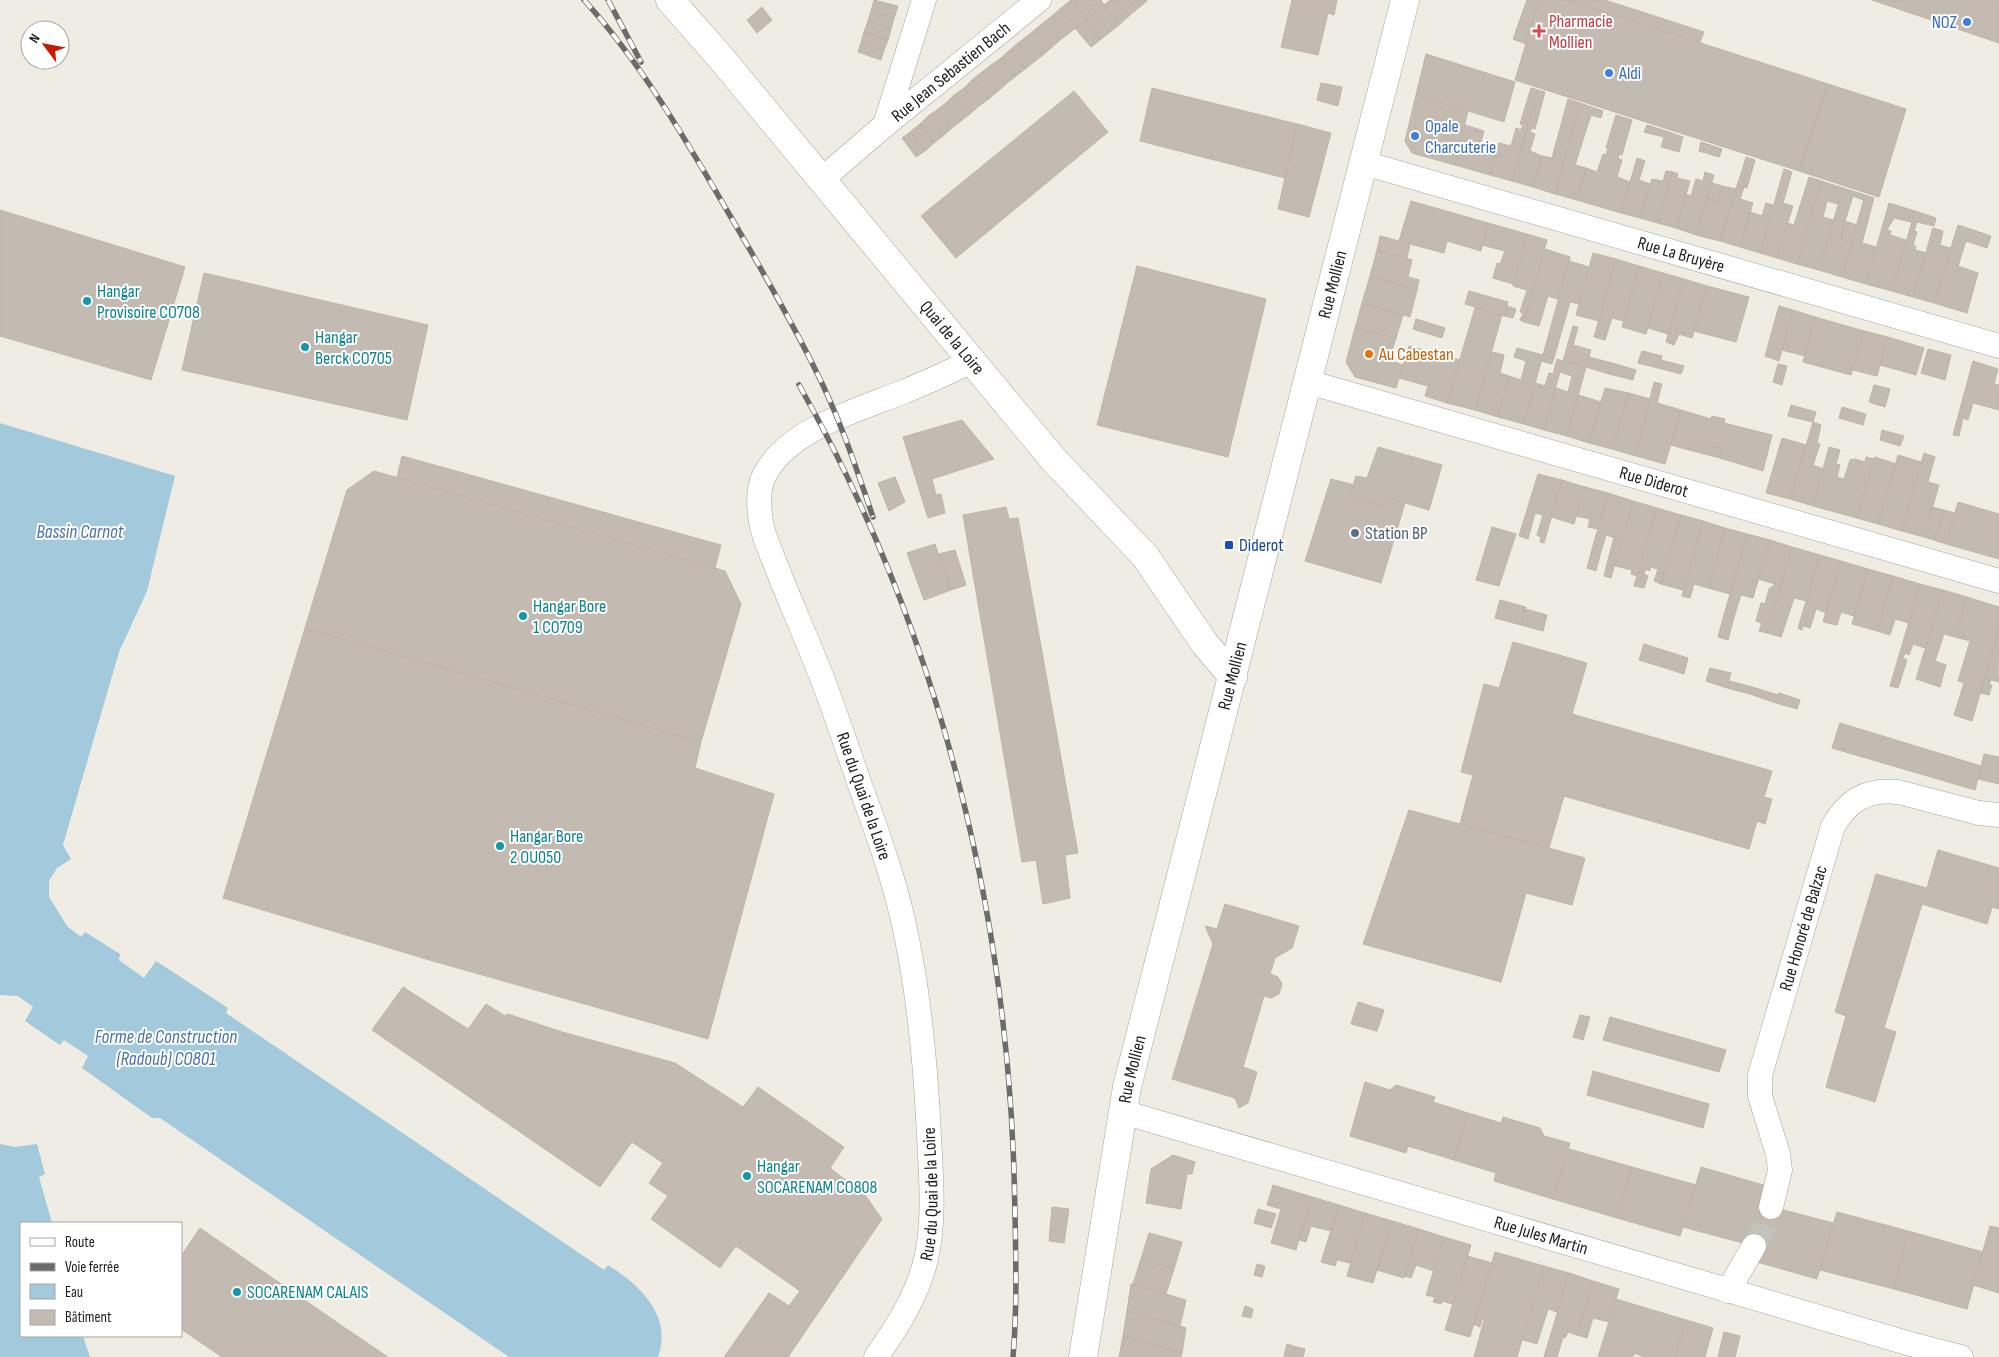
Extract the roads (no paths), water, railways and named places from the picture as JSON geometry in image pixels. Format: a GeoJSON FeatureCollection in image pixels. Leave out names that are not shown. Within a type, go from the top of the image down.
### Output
{"type":"FeatureCollection","features":[{"type":"Feature","properties":{"kind":"street","name":"Quai de la Loire"},"geometry":{"type":"LineString","coordinates":[[670,0],[721,58],[1052,459],[1145,556],[1206,644],[1233,677]]}},
{"type":"Feature","properties":{"kind":"street","name":"Rue Jean Sebastien Bach"},"geometry":{"type":"LineString","coordinates":[[885,124],[924,0]]}},
{"type":"Feature","properties":{"kind":"street","name":"Rue Jean Sebastien Bach"},"geometry":{"type":"LineString","coordinates":[[821,180],[885,124],[1039,0]]}},
{"type":"Feature","properties":{"kind":"street","name":"Rue Mollien"},"geometry":{"type":"LineString","coordinates":[[1083,1357],[1123,1112],[1134,1058],[1405,0]]}},
{"type":"Feature","properties":{"kind":"street","name":"Rue La Bruyère"},"geometry":{"type":"LineString","coordinates":[[1364,163],[1999,346]]}},
{"type":"Feature","properties":{"kind":"street","name":"Rue du Quai de la Loire"},"geometry":{"type":"LineString","coordinates":[[876,1357],[906,1312],[918,1287],[927,1256],[931,1180],[927,1098],[917,996],[907,938],[891,876],[824,682],[763,530],[760,490],[764,476],[769,468],[782,452],[800,437],[837,419],[913,388],[972,361]]}},
{"type":"Feature","properties":{"kind":"street","name":"Rue Diderot"},"geometry":{"type":"LineString","coordinates":[[1308,382],[1999,581]]}},
{"type":"Feature","properties":{"kind":"street","name":"Rue Honoré de Balzac"},"geometry":{"type":"LineString","coordinates":[[1771,1207],[1780,1170],[1776,1148],[1760,1096],[1760,1075],[1833,826],[1838,817],[1844,809],[1863,796],[1887,791],[1898,792],[1979,813],[1999,815]]}},
{"type":"Feature","properties":{"kind":"street","name":"Rue Jules Martin"},"geometry":{"type":"LineString","coordinates":[[1123,1112],[1933,1351],[1961,1357]]}},
{"type":"Feature","properties":{"kind":"street"},"geometry":{"type":"LineString","coordinates":[[1728,1291],[1754,1246]]}},
{"type":"Feature","properties":{"kind":"water"},"geometry":{"type":"Polygon","coordinates":[[[0,423],[175,476],[147,591],[119,652],[63,845],[71,859],[57,868],[49,881],[49,897],[67,926],[81,937],[85,932],[120,954],[119,960],[144,978],[156,961],[228,1008],[226,1013],[604,1270],[608,1265],[620,1273],[642,1292],[651,1303],[657,1315],[661,1328],[658,1357],[509,1357],[160,1118],[152,1118],[82,1068],[88,1056],[64,1040],[60,1045],[25,1021],[33,1007],[18,996],[0,995],[0,423]]]}},
{"type":"Feature","properties":{"kind":"water"},"geometry":{"type":"Polygon","coordinates":[[[0,1144],[15,1147],[37,1144],[45,1174],[39,1177],[52,1222],[20,1222],[20,1337],[83,1337],[90,1357],[0,1357],[0,1144]]]}},
{"type":"Feature","properties":{"kind":"tunnel"},"geometry":{"type":"LineString","coordinates":[[1754,1246],[1764,1228],[1771,1207]]}},
{"type":"Feature","properties":{"kind":"railway"},"geometry":{"type":"LineString","coordinates":[[584,0],[624,48],[660,100],[771,287],[805,348],[832,405],[873,517]]}},
{"type":"Feature","properties":{"kind":"railway"},"geometry":{"type":"LineString","coordinates":[[608,0],[641,62]]}},
{"type":"Feature","properties":{"kind":"railway"},"geometry":{"type":"LineString","coordinates":[[799,385],[849,481],[893,580],[929,682],[960,786],[983,892],[1000,999],[1011,1107],[1016,1269],[1013,1357]]}},
{"type":"Feature","properties":{"kind":"place","name":"NOZ"},"geometry":{"type":"Point","coordinates":[1967,22]}},
{"type":"Feature","properties":{"kind":"place","name":"Pharmacie Mollien"},"geometry":{"type":"Point","coordinates":[1539,31]}},
{"type":"Feature","properties":{"kind":"place","name":"Aldi"},"geometry":{"type":"Point","coordinates":[1609,73]}},
{"type":"Feature","properties":{"kind":"place","name":"Opale Charcuterie"},"geometry":{"type":"Point","coordinates":[1415,136]}},
{"type":"Feature","properties":{"kind":"place","name":"Hangar Provisoire CO708"},"geometry":{"type":"Point","coordinates":[87,301]}},
{"type":"Feature","properties":{"kind":"place","name":"Hangar Berck CO705"},"geometry":{"type":"Point","coordinates":[305,347]}},
{"type":"Feature","properties":{"kind":"place","name":"Au Cabestan"},"geometry":{"type":"Point","coordinates":[1369,354]}},
{"type":"Feature","properties":{"kind":"place","name":"Station BP"},"geometry":{"type":"Point","coordinates":[1355,533]}},
{"type":"Feature","properties":{"kind":"place","name":"Diderot"},"geometry":{"type":"Point","coordinates":[1229,545]}},
{"type":"Feature","properties":{"kind":"place","name":"Hangar Bore 1 CO709"},"geometry":{"type":"Point","coordinates":[523,616]}},
{"type":"Feature","properties":{"kind":"place","name":"Hangar Bore 2 OU050"},"geometry":{"type":"Point","coordinates":[500,846]}},
{"type":"Feature","properties":{"kind":"place","name":"Hangar SOCARENAM CO808"},"geometry":{"type":"Point","coordinates":[747,1176]}},
{"type":"Feature","properties":{"kind":"place","name":"SOCARENAM CALAIS"},"geometry":{"type":"Point","coordinates":[237,1292]}},
{"type":"Feature","properties":{"kind":"water label","name":"Bassin Carnot"},"geometry":{"type":"Point","coordinates":[80,531]}},
{"type":"Feature","properties":{"kind":"water label","name":"Forme de Construction (Radoub) CO801"},"geometry":{"type":"Point","coordinates":[166,1047]}}]}
